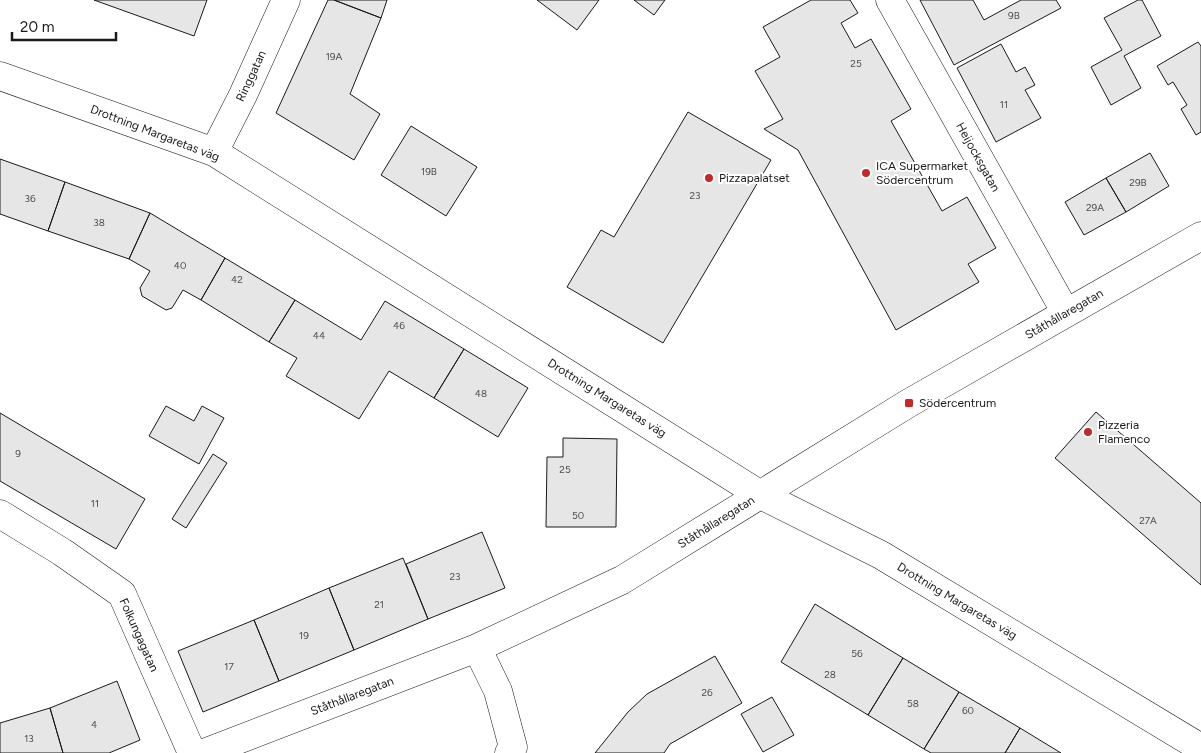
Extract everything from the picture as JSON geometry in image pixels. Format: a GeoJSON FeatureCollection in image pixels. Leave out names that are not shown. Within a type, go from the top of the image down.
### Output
{"type":"FeatureCollection","features":[{"type":"Feature","properties":{"kind":"street","name":"Ringgatan"},"geometry":{"type":"LineString","coordinates":[[214,152],[243,95],[286,0]]}},
{"type":"Feature","properties":{"kind":"street","name":"Heijocksgatan"},"geometry":{"type":"LineString","coordinates":[[890,0],[1066,313]]}},
{"type":"Feature","properties":{"kind":"street","name":"Drottning Margaretas väg"},"geometry":{"type":"LineString","coordinates":[[0,76],[214,152],[760,494],[881,555],[1201,748]]}},
{"type":"Feature","properties":{"kind":"street","name":"Ståthållaregatan"},"geometry":{"type":"LineString","coordinates":[[204,753],[477,648],[622,580],[909,403],[1201,236]]}},
{"type":"Feature","properties":{"kind":"street","name":"Folkungagatan"},"geometry":{"type":"LineString","coordinates":[[0,514],[62,552],[122,594],[192,753]]}},
{"type":"Feature","properties":{"kind":"street"},"geometry":{"type":"LineString","coordinates":[[477,648],[498,690],[513,747],[509,753]]}},
{"type":"Feature","properties":{"kind":"building"},"geometry":{"type":"Polygon","coordinates":[[[94,0],[207,0],[194,36],[94,0]]]}},
{"type":"Feature","properties":{"kind":"building"},"geometry":{"type":"Polygon","coordinates":[[[328,0],[334,0],[381,18],[350,94],[380,114],[354,160],[276,113],[328,0]]]}},
{"type":"Feature","properties":{"kind":"building"},"geometry":{"type":"Polygon","coordinates":[[[334,0],[387,0],[381,18],[334,0]]]}},
{"type":"Feature","properties":{"kind":"building"},"geometry":{"type":"Polygon","coordinates":[[[537,0],[599,0],[577,30],[537,0]]]}},
{"type":"Feature","properties":{"kind":"building"},"geometry":{"type":"Polygon","coordinates":[[[634,0],[665,0],[654,15],[634,0]]]}},
{"type":"Feature","properties":{"kind":"building","name":"ICA Supermarket Södercentrum"},"geometry":{"type":"Polygon","coordinates":[[[811,0],[850,0],[858,13],[841,23],[855,48],[871,39],[911,109],[891,121],[942,211],[967,197],[996,248],[968,264],[979,282],[896,330],[798,150],[764,129],[783,119],[755,71],[780,57],[763,27],[811,0]]]}},
{"type":"Feature","properties":{"kind":"building"},"geometry":{"type":"Polygon","coordinates":[[[920,0],[973,0],[984,20],[1021,0],[1056,0],[1061,8],[954,65],[920,0]]]}},
{"type":"Feature","properties":{"kind":"building"},"geometry":{"type":"Polygon","coordinates":[[[1138,0],[1142,0],[1161,36],[1124,56],[1141,88],[1111,105],[1091,67],[1122,50],[1104,18],[1138,0]]]}},
{"type":"Feature","properties":{"kind":"building"},"geometry":{"type":"Polygon","coordinates":[[[1198,42],[1201,46],[1201,132],[1196,135],[1181,109],[1187,105],[1173,82],[1168,85],[1157,66],[1198,42]]]}},
{"type":"Feature","properties":{"kind":"building"},"geometry":{"type":"Polygon","coordinates":[[[1001,44],[1016,72],[1025,67],[1035,85],[1025,90],[1041,118],[996,142],[957,68],[1001,44]]]}},
{"type":"Feature","properties":{"kind":"building"},"geometry":{"type":"Polygon","coordinates":[[[688,112],[771,160],[663,343],[567,287],[601,230],[614,237],[688,112]]]}},
{"type":"Feature","properties":{"kind":"building"},"geometry":{"type":"Polygon","coordinates":[[[411,126],[477,167],[446,216],[381,175],[411,126]]]}},
{"type":"Feature","properties":{"kind":"building"},"geometry":{"type":"Polygon","coordinates":[[[1150,153],[1169,186],[1126,212],[1106,178],[1150,153]]]}},
{"type":"Feature","properties":{"kind":"building"},"geometry":{"type":"Polygon","coordinates":[[[0,159],[65,182],[48,231],[0,214],[0,159]]]}},
{"type":"Feature","properties":{"kind":"building"},"geometry":{"type":"Polygon","coordinates":[[[1106,178],[1126,212],[1084,235],[1065,202],[1106,178]]]}},
{"type":"Feature","properties":{"kind":"building"},"geometry":{"type":"Polygon","coordinates":[[[65,182],[150,213],[129,259],[48,231],[65,182]]]}},
{"type":"Feature","properties":{"kind":"building"},"geometry":{"type":"Polygon","coordinates":[[[150,213],[225,258],[201,300],[183,290],[172,308],[166,310],[142,296],[140,288],[150,271],[129,259],[150,213]]]}},
{"type":"Feature","properties":{"kind":"building"},"geometry":{"type":"Polygon","coordinates":[[[225,258],[295,300],[269,342],[201,300],[225,258]]]}},
{"type":"Feature","properties":{"kind":"building"},"geometry":{"type":"Polygon","coordinates":[[[295,300],[361,340],[385,301],[464,349],[434,398],[389,371],[359,419],[286,376],[297,358],[269,342],[295,300]]]}},
{"type":"Feature","properties":{"kind":"building"},"geometry":{"type":"Polygon","coordinates":[[[464,349],[528,388],[498,437],[434,398],[464,349]]]}},
{"type":"Feature","properties":{"kind":"building"},"geometry":{"type":"Polygon","coordinates":[[[166,406],[194,421],[202,406],[224,418],[199,464],[149,436],[166,406]]]}},
{"type":"Feature","properties":{"kind":"building"},"geometry":{"type":"Polygon","coordinates":[[[1096,412],[1201,503],[1201,585],[1055,458],[1096,412]]]}},
{"type":"Feature","properties":{"kind":"building"},"geometry":{"type":"Polygon","coordinates":[[[0,413],[145,499],[116,549],[0,481],[0,413]]]}},
{"type":"Feature","properties":{"kind":"building"},"geometry":{"type":"Polygon","coordinates":[[[563,438],[617,439],[616,527],[546,527],[547,457],[563,457],[563,438]]]}},
{"type":"Feature","properties":{"kind":"building"},"geometry":{"type":"Polygon","coordinates":[[[213,454],[227,463],[186,528],[172,519],[213,454]]]}},
{"type":"Feature","properties":{"kind":"building"},"geometry":{"type":"Polygon","coordinates":[[[482,532],[505,588],[428,619],[406,564],[482,532]]]}},
{"type":"Feature","properties":{"kind":"building"},"geometry":{"type":"Polygon","coordinates":[[[403,558],[428,619],[354,650],[329,588],[403,558]]]}},
{"type":"Feature","properties":{"kind":"building"},"geometry":{"type":"Polygon","coordinates":[[[329,588],[354,650],[279,681],[254,620],[329,588]]]}},
{"type":"Feature","properties":{"kind":"building"},"geometry":{"type":"Polygon","coordinates":[[[815,604],[903,658],[868,715],[781,662],[815,604]]]}},
{"type":"Feature","properties":{"kind":"building"},"geometry":{"type":"Polygon","coordinates":[[[254,620],[279,681],[203,712],[178,651],[254,620]]]}},
{"type":"Feature","properties":{"kind":"building"},"geometry":{"type":"Polygon","coordinates":[[[715,656],[742,703],[670,744],[664,753],[595,753],[628,712],[647,694],[715,656]]]}},
{"type":"Feature","properties":{"kind":"building"},"geometry":{"type":"Polygon","coordinates":[[[903,658],[959,692],[924,749],[868,715],[903,658]]]}},
{"type":"Feature","properties":{"kind":"building"},"geometry":{"type":"Polygon","coordinates":[[[117,681],[140,740],[109,753],[63,753],[50,708],[117,681]]]}},
{"type":"Feature","properties":{"kind":"building"},"geometry":{"type":"Polygon","coordinates":[[[959,692],[1020,728],[1005,753],[931,753],[924,749],[959,692]]]}},
{"type":"Feature","properties":{"kind":"building"},"geometry":{"type":"Polygon","coordinates":[[[772,697],[794,735],[763,752],[741,714],[772,697]]]}},
{"type":"Feature","properties":{"kind":"building"},"geometry":{"type":"Polygon","coordinates":[[[50,708],[63,753],[0,753],[0,723],[50,708]]]}},
{"type":"Feature","properties":{"kind":"building"},"geometry":{"type":"Polygon","coordinates":[[[1020,728],[1061,753],[1005,753],[1020,728]]]}},
{"type":"Feature","properties":{"kind":"place","name":"ICA Supermarket Södercentrum"},"geometry":{"type":"Point","coordinates":[866,173]}},
{"type":"Feature","properties":{"kind":"place","name":"Pizzapalatset"},"geometry":{"type":"Point","coordinates":[709,178]}},
{"type":"Feature","properties":{"kind":"place","name":"Södercentrum"},"geometry":{"type":"Point","coordinates":[909,403]}},
{"type":"Feature","properties":{"kind":"place","name":"Pizzeria Flamenco"},"geometry":{"type":"Point","coordinates":[1088,432]}}]}
